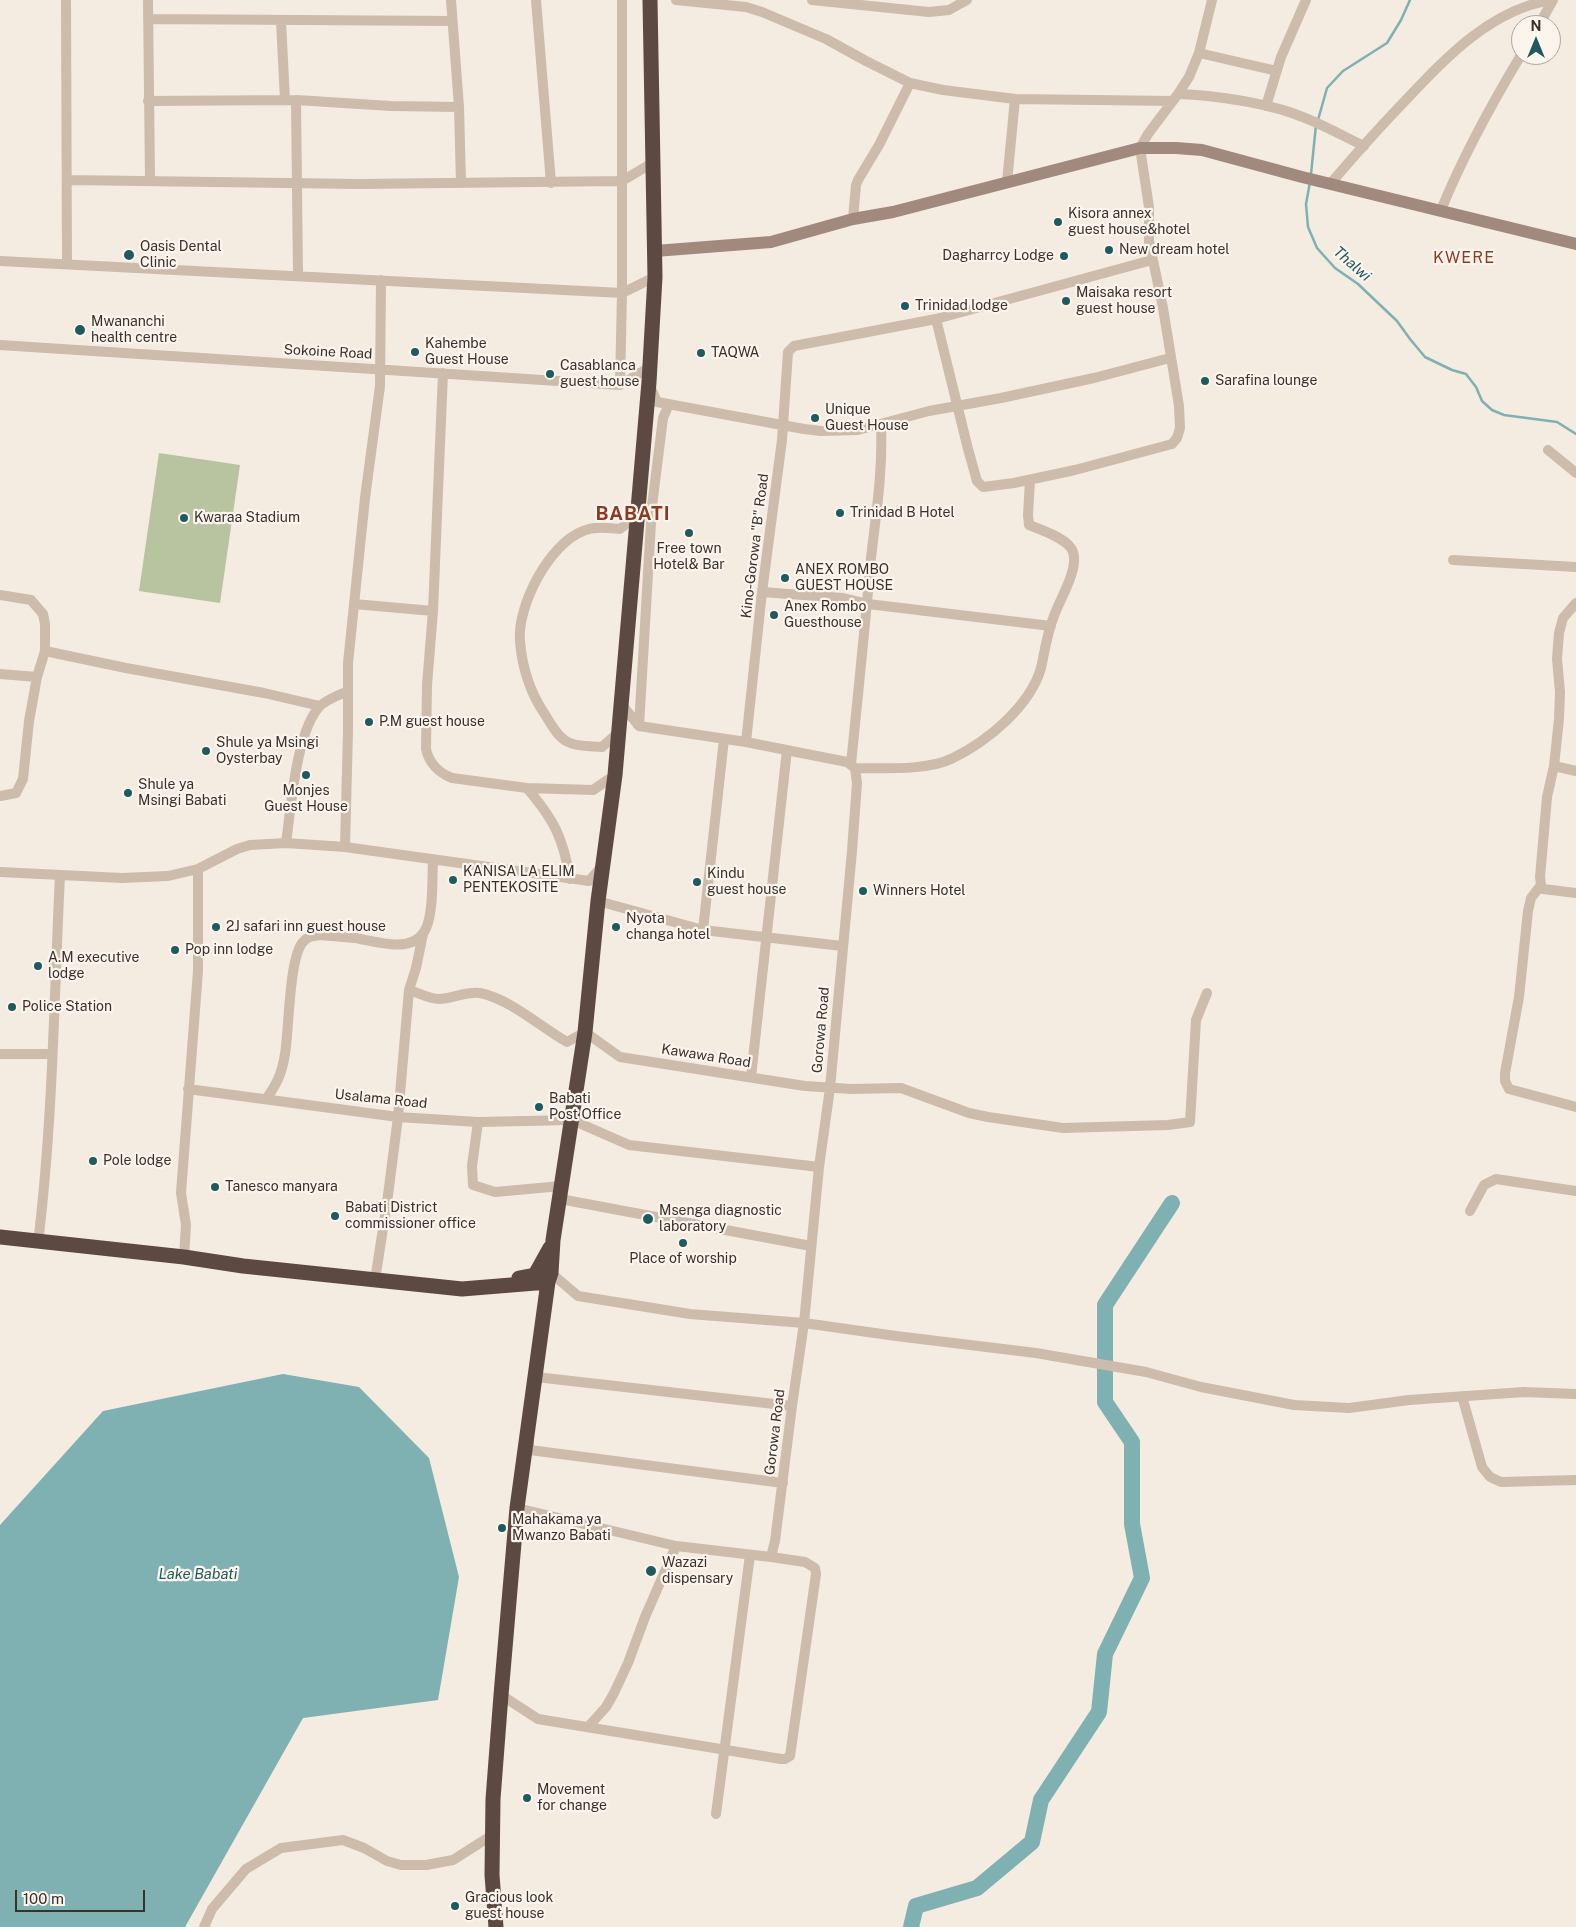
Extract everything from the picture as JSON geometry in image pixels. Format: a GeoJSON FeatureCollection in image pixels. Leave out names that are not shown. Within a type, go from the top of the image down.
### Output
{"type":"FeatureCollection","features":[{"type":"Feature","properties":{"kind":"highway"},"geometry":{"type":"LineString","coordinates":[[496,1927],[492,1875],[494,1834],[492,1799],[517,1508],[550,1278],[560,1192],[585,1032],[598,901],[620,731],[649,382],[655,277],[650,0]]}},
{"type":"Feature","properties":{"kind":"highway"},"geometry":{"type":"LineString","coordinates":[[0,1237],[184,1257],[243,1266],[462,1289],[550,1278]]}},
{"type":"Feature","properties":{"kind":"highway"},"geometry":{"type":"LineString","coordinates":[[462,1289],[535,1275],[554,1240]]}},
{"type":"Feature","properties":{"kind":"street"},"geometry":{"type":"LineString","coordinates":[[66,0],[67,264]]}},
{"type":"Feature","properties":{"kind":"street"},"geometry":{"type":"LineString","coordinates":[[148,0],[150,180]]}},
{"type":"Feature","properties":{"kind":"street"},"geometry":{"type":"LineString","coordinates":[[451,0],[461,182]]}},
{"type":"Feature","properties":{"kind":"street"},"geometry":{"type":"LineString","coordinates":[[536,0],[551,183]]}},
{"type":"Feature","properties":{"kind":"street"},"geometry":{"type":"LineString","coordinates":[[620,385],[622,293],[622,0]]}},
{"type":"Feature","properties":{"kind":"street"},"geometry":{"type":"LineString","coordinates":[[676,0],[735,3],[754,9],[791,23],[910,82],[943,90],[1015,99],[1175,98],[1198,95],[1266,106],[1300,116],[1364,146]]}},
{"type":"Feature","properties":{"kind":"street"},"geometry":{"type":"LineString","coordinates":[[812,0],[929,12],[949,10],[967,0]]}},
{"type":"Feature","properties":{"kind":"street"},"geometry":{"type":"LineString","coordinates":[[1152,260],[936,320],[968,449],[980,486],[985,488],[1030,480],[1159,448],[1172,444],[1178,434],[1180,418],[1148,234],[1149,207],[1140,148],[1189,77],[1199,53],[1212,0]]}},
{"type":"Feature","properties":{"kind":"street"},"geometry":{"type":"LineString","coordinates":[[1266,106],[1290,35],[1306,0]]}},
{"type":"Feature","properties":{"kind":"street"},"geometry":{"type":"LineString","coordinates":[[1544,15],[1552,0]]}},
{"type":"Feature","properties":{"kind":"street"},"geometry":{"type":"LineString","coordinates":[[1325,182],[1364,146],[1429,74],[1467,40],[1498,20],[1518,10],[1552,0]]}},
{"type":"Feature","properties":{"kind":"street"},"geometry":{"type":"LineString","coordinates":[[148,19],[452,21]]}},
{"type":"Feature","properties":{"kind":"street"},"geometry":{"type":"LineString","coordinates":[[281,20],[285,100]]}},
{"type":"Feature","properties":{"kind":"street"},"geometry":{"type":"LineString","coordinates":[[1199,53],[1277,71]]}},
{"type":"Feature","properties":{"kind":"street"},"geometry":{"type":"LineString","coordinates":[[1441,210],[1450,187],[1492,104],[1515,65]]}},
{"type":"Feature","properties":{"kind":"street"},"geometry":{"type":"LineString","coordinates":[[854,219],[858,180],[879,145],[910,82]]}},
{"type":"Feature","properties":{"kind":"street"},"geometry":{"type":"LineString","coordinates":[[1007,182],[1015,99]]}},
{"type":"Feature","properties":{"kind":"street"},"geometry":{"type":"LineString","coordinates":[[148,101],[296,100],[391,106],[458,107]]}},
{"type":"Feature","properties":{"kind":"street"},"geometry":{"type":"LineString","coordinates":[[296,100],[298,275]]}},
{"type":"Feature","properties":{"kind":"street"},"geometry":{"type":"LineString","coordinates":[[655,251],[771,242],[854,219],[893,212],[1140,148],[1202,150],[1302,177],[1576,244]]}},
{"type":"Feature","properties":{"kind":"street"},"geometry":{"type":"LineString","coordinates":[[68,180],[297,184],[622,181],[654,162]]}},
{"type":"Feature","properties":{"kind":"street"},"geometry":{"type":"LineString","coordinates":[[0,261],[622,293],[655,277]]}},
{"type":"Feature","properties":{"kind":"street"},"geometry":{"type":"LineString","coordinates":[[345,847],[348,662],[382,368],[381,280]]}},
{"type":"Feature","properties":{"kind":"street","name":"Kino-Gorowa \"B\" Road"},"geometry":{"type":"LineString","coordinates":[[746,742],[762,592],[783,426],[788,352],[794,346],[936,320]]}},
{"type":"Feature","properties":{"kind":"street","name":"Sokoine Road"},"geometry":{"type":"LineString","coordinates":[[0,346],[382,368],[620,385]]}},
{"type":"Feature","properties":{"kind":"street"},"geometry":{"type":"LineString","coordinates":[[649,382],[657,402],[783,426],[821,431],[858,430],[929,412],[1094,378],[1170,358]]}},
{"type":"Feature","properties":{"kind":"street"},"geometry":{"type":"LineString","coordinates":[[620,385],[650,367]]}},
{"type":"Feature","properties":{"kind":"street"},"geometry":{"type":"LineString","coordinates":[[443,373],[433,611],[427,685],[426,750],[429,760],[444,774],[452,778],[527,788],[593,790],[615,774]]}},
{"type":"Feature","properties":{"kind":"street"},"geometry":{"type":"LineString","coordinates":[[639,726],[652,506],[663,418],[668,404]]}},
{"type":"Feature","properties":{"kind":"street","name":"Gorowa Road"},"geometry":{"type":"LineString","coordinates":[[771,1557],[775,1541],[804,1323],[819,1167],[830,1088],[857,783],[853,766],[881,468],[880,425]]}},
{"type":"Feature","properties":{"kind":"street"},"geometry":{"type":"LineString","coordinates":[[1548,450],[1576,473]]}},
{"type":"Feature","properties":{"kind":"street"},"geometry":{"type":"LineString","coordinates":[[622,705],[639,726],[746,742],[853,766],[907,767],[939,763],[952,759],[1015,713],[1024,702],[1040,669],[1050,626],[1076,562],[1073,551],[1068,543],[1029,525],[1030,480]]}},
{"type":"Feature","properties":{"kind":"street"},"geometry":{"type":"LineString","coordinates":[[640,488],[652,506]]}},
{"type":"Feature","properties":{"kind":"street"},"geometry":{"type":"LineString","coordinates":[[620,731],[602,747],[568,742],[558,734],[537,703],[525,671],[520,631],[527,602],[548,560],[561,545],[574,535],[588,529],[620,530],[638,514]]}},
{"type":"Feature","properties":{"kind":"street"},"geometry":{"type":"LineString","coordinates":[[1453,560],[1576,567]]}},
{"type":"Feature","properties":{"kind":"street"},"geometry":{"type":"LineString","coordinates":[[762,592],[843,598],[868,604],[1050,626]]}},
{"type":"Feature","properties":{"kind":"street"},"geometry":{"type":"LineString","coordinates":[[0,595],[31,600],[43,614],[46,641],[45,651],[36,677],[23,779],[16,793],[0,796]]}},
{"type":"Feature","properties":{"kind":"street"},"geometry":{"type":"LineString","coordinates":[[1576,603],[1566,613],[1560,624],[1557,659],[1560,698],[1554,766],[1547,797],[1541,885],[1531,898],[1528,911],[1518,998],[1507,1058],[1505,1081],[1509,1090],[1576,1107]]}},
{"type":"Feature","properties":{"kind":"street"},"geometry":{"type":"LineString","coordinates":[[354,604],[433,611]]}},
{"type":"Feature","properties":{"kind":"street"},"geometry":{"type":"LineString","coordinates":[[45,651],[126,668],[264,692],[320,706]]}},
{"type":"Feature","properties":{"kind":"street"},"geometry":{"type":"LineString","coordinates":[[0,674],[36,677]]}},
{"type":"Feature","properties":{"kind":"street"},"geometry":{"type":"LineString","coordinates":[[286,843],[304,734],[308,724],[320,706],[348,691]]}},
{"type":"Feature","properties":{"kind":"street"},"geometry":{"type":"LineString","coordinates":[[703,930],[724,739]]}},
{"type":"Feature","properties":{"kind":"street"},"geometry":{"type":"LineString","coordinates":[[751,1077],[788,750]]}},
{"type":"Feature","properties":{"kind":"street"},"geometry":{"type":"LineString","coordinates":[[1554,766],[1576,771]]}},
{"type":"Feature","properties":{"kind":"street"},"geometry":{"type":"LineString","coordinates":[[527,788],[543,807],[557,831],[566,854],[570,879]]}},
{"type":"Feature","properties":{"kind":"street"},"geometry":{"type":"LineString","coordinates":[[0,872],[122,878],[168,876],[198,869],[237,849],[264,843],[345,847],[589,881],[603,864]]}},
{"type":"Feature","properties":{"kind":"street"},"geometry":{"type":"LineString","coordinates":[[375,1280],[388,1203],[410,990],[423,934],[428,921],[433,859]]}},
{"type":"Feature","properties":{"kind":"street"},"geometry":{"type":"LineString","coordinates":[[184,1257],[186,1225],[180,1193],[198,971],[198,869]]}},
{"type":"Feature","properties":{"kind":"street"},"geometry":{"type":"LineString","coordinates":[[38,1242],[44,1194],[60,875]]}},
{"type":"Feature","properties":{"kind":"street"},"geometry":{"type":"LineString","coordinates":[[1541,885],[1543,888],[1550,890],[1576,894]]}},
{"type":"Feature","properties":{"kind":"street"},"geometry":{"type":"LineString","coordinates":[[598,901],[703,930],[842,946]]}},
{"type":"Feature","properties":{"kind":"street"},"geometry":{"type":"LineString","coordinates":[[266,1099],[278,1082],[286,1053],[293,974],[302,943],[309,936],[320,935],[402,944],[414,940],[423,934]]}},
{"type":"Feature","properties":{"kind":"street"},"geometry":{"type":"LineString","coordinates":[[410,990],[436,999],[473,993],[483,994],[526,1015],[567,1042],[585,1032]]}},
{"type":"Feature","properties":{"kind":"street","name":"Kawawa Road"},"geometry":{"type":"LineString","coordinates":[[585,1032],[620,1057],[785,1083],[830,1088],[901,1088],[988,1117],[1063,1128],[1186,1124],[1190,1122],[1191,1117],[1196,1020],[1207,993]]}},
{"type":"Feature","properties":{"kind":"street"},"geometry":{"type":"LineString","coordinates":[[0,1054],[52,1054]]}},
{"type":"Feature","properties":{"kind":"street","name":"Usalama Road"},"geometry":{"type":"LineString","coordinates":[[188,1089],[398,1117],[478,1122],[572,1120]]}},
{"type":"Feature","properties":{"kind":"street"},"geometry":{"type":"LineString","coordinates":[[572,1120],[629,1145],[819,1167]]}},
{"type":"Feature","properties":{"kind":"street"},"geometry":{"type":"LineString","coordinates":[[478,1122],[472,1166],[473,1185],[495,1192],[560,1192],[811,1246]]}},
{"type":"Feature","properties":{"kind":"street"},"geometry":{"type":"LineString","coordinates":[[1470,1211],[1484,1185],[1496,1179],[1576,1192]]}},
{"type":"Feature","properties":{"kind":"street"},"geometry":{"type":"LineString","coordinates":[[550,1278],[578,1296],[690,1314],[804,1323],[1036,1352],[1146,1372],[1201,1386],[1294,1405],[1349,1408],[1409,1400],[1524,1392],[1576,1394]]}},
{"type":"Feature","properties":{"kind":"street"},"geometry":{"type":"LineString","coordinates":[[536,1377],[792,1406]]}},
{"type":"Feature","properties":{"kind":"street"},"geometry":{"type":"LineString","coordinates":[[1462,1396],[1482,1466],[1490,1477],[1501,1482],[1576,1480]]}},
{"type":"Feature","properties":{"kind":"street"},"geometry":{"type":"LineString","coordinates":[[527,1432],[530,1450],[783,1483]]}},
{"type":"Feature","properties":{"kind":"street"},"geometry":{"type":"LineString","coordinates":[[500,1694],[538,1719],[785,1759],[790,1756],[816,1574],[815,1568],[805,1562],[676,1546],[517,1508]]}},
{"type":"Feature","properties":{"kind":"street"},"geometry":{"type":"LineString","coordinates":[[588,1726],[606,1707],[614,1693],[676,1546]]}},
{"type":"Feature","properties":{"kind":"street"},"geometry":{"type":"LineString","coordinates":[[716,1814],[750,1556]]}},
{"type":"Feature","properties":{"kind":"street"},"geometry":{"type":"LineString","coordinates":[[204,1927],[212,1909],[246,1868],[281,1848],[343,1840],[364,1848],[387,1862],[401,1865],[426,1865],[453,1860],[494,1834]]}},
{"type":"Feature","properties":{"kind":"green space"},"geometry":{"type":"Polygon","coordinates":[[[159,453],[240,465],[220,603],[139,591],[159,453]]]}},
{"type":"Feature","properties":{"kind":"water","name":"Lake Babati"},"geometry":{"type":"Polygon","coordinates":[[[283,1374],[359,1387],[429,1458],[459,1577],[438,1700],[303,1718],[185,1927],[0,1927],[0,1525],[103,1411],[283,1374]]]}},
{"type":"Feature","properties":{"kind":"waterway","name":"Thalwi"},"geometry":{"type":"LineString","coordinates":[[1318,120],[1327,88],[1343,71],[1387,43],[1410,0]]}},
{"type":"Feature","properties":{"kind":"waterway","name":"Thalwi"},"geometry":{"type":"LineString","coordinates":[[1311,174],[1316,125]]}},
{"type":"Feature","properties":{"kind":"waterway","name":"Thalwi"},"geometry":{"type":"LineString","coordinates":[[1310,182],[1306,204],[1308,227],[1317,248],[1335,268],[1358,284],[1397,321],[1425,357],[1452,370],[1466,374],[1476,387],[1482,401],[1492,410],[1504,415],[1557,422],[1576,434]]}},
{"type":"Feature","properties":{"kind":"waterway"},"geometry":{"type":"LineString","coordinates":[[911,1927],[916,1906],[977,1888],[1032,1842],[1041,1800],[1099,1712],[1105,1654],[1142,1578],[1132,1524],[1132,1442],[1105,1402],[1105,1305],[1172,1203]]}},
{"type":"Feature","properties":{"kind":"place","name":"Kisora annex guest house&hotel"},"geometry":{"type":"Point","coordinates":[1058,222]}},
{"type":"Feature","properties":{"kind":"place","name":"New dream hotel"},"geometry":{"type":"Point","coordinates":[1109,250]}},
{"type":"Feature","properties":{"kind":"place","name":"Oasis Dental Clinic"},"geometry":{"type":"Point","coordinates":[129,255]}},
{"type":"Feature","properties":{"kind":"place","name":"Dagharrcy Lodge"},"geometry":{"type":"Point","coordinates":[1064,256]}},
{"type":"Feature","properties":{"kind":"place","name":"Maisaka resort guest house"},"geometry":{"type":"Point","coordinates":[1066,301]}},
{"type":"Feature","properties":{"kind":"place","name":"Trinidad lodge"},"geometry":{"type":"Point","coordinates":[905,306]}},
{"type":"Feature","properties":{"kind":"place","name":"Mwananchi health centre"},"geometry":{"type":"Point","coordinates":[80,330]}},
{"type":"Feature","properties":{"kind":"place","name":"Kahembe Guest House"},"geometry":{"type":"Point","coordinates":[415,352]}},
{"type":"Feature","properties":{"kind":"place","name":"TAQWA"},"geometry":{"type":"Point","coordinates":[701,353]}},
{"type":"Feature","properties":{"kind":"place","name":"Casablanca guest house"},"geometry":{"type":"Point","coordinates":[550,374]}},
{"type":"Feature","properties":{"kind":"place","name":"Sarafina lounge"},"geometry":{"type":"Point","coordinates":[1205,381]}},
{"type":"Feature","properties":{"kind":"place","name":"Unique Guest House"},"geometry":{"type":"Point","coordinates":[815,418]}},
{"type":"Feature","properties":{"kind":"place","name":"Trinidad B Hotel"},"geometry":{"type":"Point","coordinates":[840,513]}},
{"type":"Feature","properties":{"kind":"place","name":"Kwaraa Stadium"},"geometry":{"type":"Point","coordinates":[184,518]}},
{"type":"Feature","properties":{"kind":"place","name":"Free town Hotel& Bar"},"geometry":{"type":"Point","coordinates":[689,533]}},
{"type":"Feature","properties":{"kind":"place","name":"ANEX ROMBO GUEST HOUSE"},"geometry":{"type":"Point","coordinates":[785,578]}},
{"type":"Feature","properties":{"kind":"place","name":"Anex Rombo Guesthouse"},"geometry":{"type":"Point","coordinates":[774,615]}},
{"type":"Feature","properties":{"kind":"place","name":"P.M guest house"},"geometry":{"type":"Point","coordinates":[369,722]}},
{"type":"Feature","properties":{"kind":"place","name":"Shule ya Msingi Oysterbay"},"geometry":{"type":"Point","coordinates":[206,751]}},
{"type":"Feature","properties":{"kind":"place","name":"Monjes Guest House"},"geometry":{"type":"Point","coordinates":[306,775]}},
{"type":"Feature","properties":{"kind":"place","name":"Shule ya Msingi Babati"},"geometry":{"type":"Point","coordinates":[128,793]}},
{"type":"Feature","properties":{"kind":"place","name":"KANISA LA ELIM PENTEKOSITE"},"geometry":{"type":"Point","coordinates":[453,880]}},
{"type":"Feature","properties":{"kind":"place","name":"Kindu guest house"},"geometry":{"type":"Point","coordinates":[697,882]}},
{"type":"Feature","properties":{"kind":"place","name":"Winners Hotel"},"geometry":{"type":"Point","coordinates":[863,891]}},
{"type":"Feature","properties":{"kind":"place","name":"2J safari inn guest house"},"geometry":{"type":"Point","coordinates":[216,927]}},
{"type":"Feature","properties":{"kind":"place","name":"Nyota changa hotel"},"geometry":{"type":"Point","coordinates":[616,927]}},
{"type":"Feature","properties":{"kind":"place","name":"Pop inn lodge"},"geometry":{"type":"Point","coordinates":[175,950]}},
{"type":"Feature","properties":{"kind":"place","name":"A.M executive lodge"},"geometry":{"type":"Point","coordinates":[38,966]}},
{"type":"Feature","properties":{"kind":"place","name":"Police Station"},"geometry":{"type":"Point","coordinates":[12,1007]}},
{"type":"Feature","properties":{"kind":"place","name":"Babati Post Office"},"geometry":{"type":"Point","coordinates":[539,1107]}},
{"type":"Feature","properties":{"kind":"place","name":"Pole lodge"},"geometry":{"type":"Point","coordinates":[93,1161]}},
{"type":"Feature","properties":{"kind":"place","name":"Tanesco manyara"},"geometry":{"type":"Point","coordinates":[215,1187]}},
{"type":"Feature","properties":{"kind":"place","name":"Babati District commissioner office"},"geometry":{"type":"Point","coordinates":[335,1216]}},
{"type":"Feature","properties":{"kind":"place","name":"Msenga diagnostic laboratory"},"geometry":{"type":"Point","coordinates":[648,1219]}},
{"type":"Feature","properties":{"kind":"place","name":"Place of worship"},"geometry":{"type":"Point","coordinates":[683,1243]}},
{"type":"Feature","properties":{"kind":"place","name":"Mahakama ya Mwanzo Babati"},"geometry":{"type":"Point","coordinates":[502,1528]}},
{"type":"Feature","properties":{"kind":"place","name":"Wazazi dispensary"},"geometry":{"type":"Point","coordinates":[651,1571]}},
{"type":"Feature","properties":{"kind":"place","name":"Movement for change"},"geometry":{"type":"Point","coordinates":[527,1798]}},
{"type":"Feature","properties":{"kind":"place","name":"Gracious look guest house"},"geometry":{"type":"Point","coordinates":[455,1906]}},
{"type":"Feature","properties":{"kind":"district","name":"KWERE"},"geometry":{"type":"Point","coordinates":[1464,258]}},
{"type":"Feature","properties":{"kind":"district","name":"BABATI"},"geometry":{"type":"Point","coordinates":[633,514]}}]}
